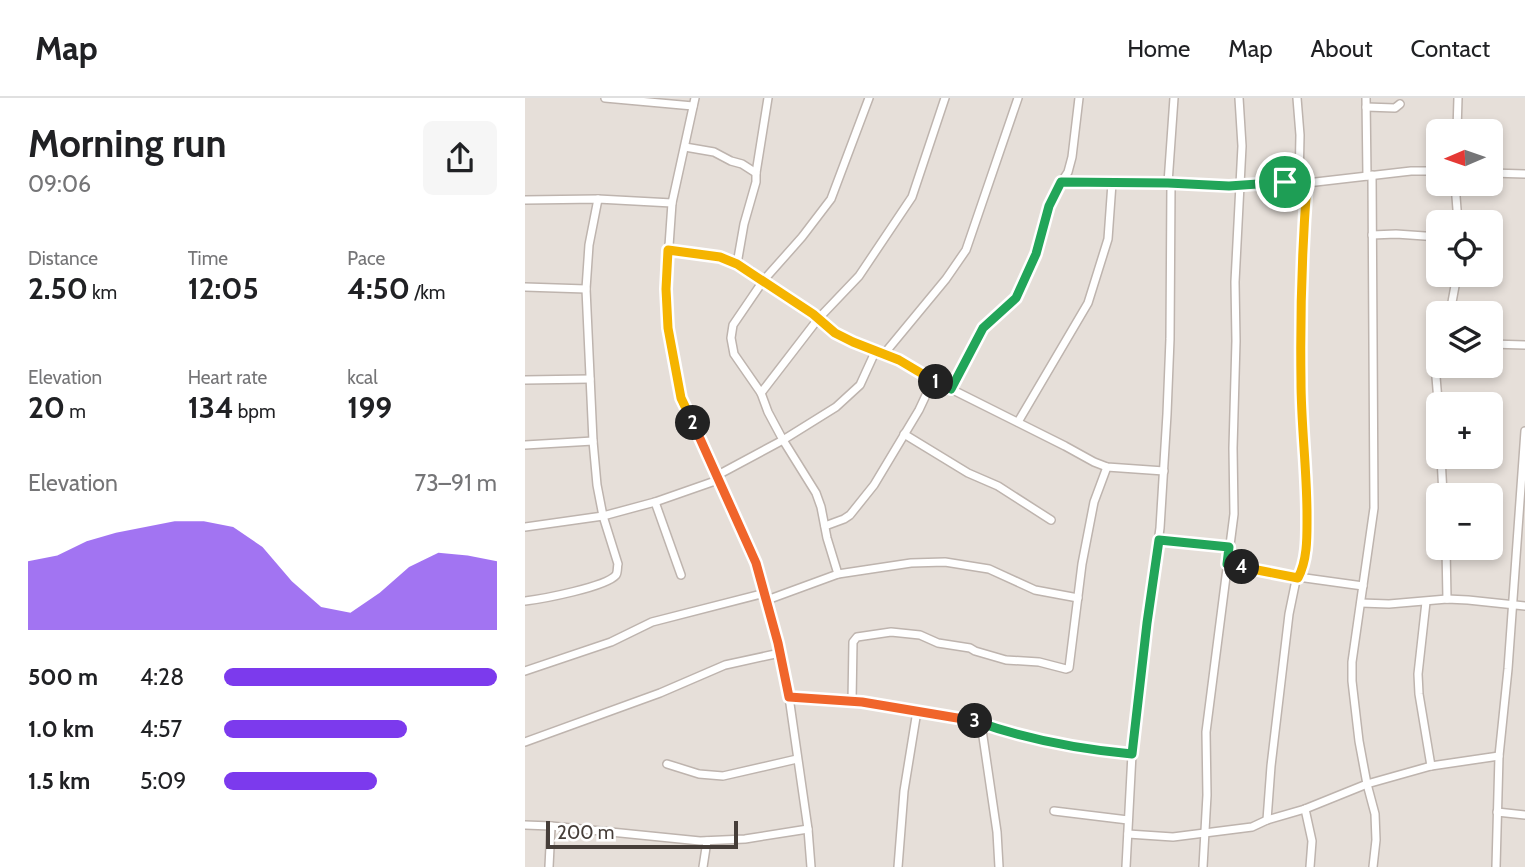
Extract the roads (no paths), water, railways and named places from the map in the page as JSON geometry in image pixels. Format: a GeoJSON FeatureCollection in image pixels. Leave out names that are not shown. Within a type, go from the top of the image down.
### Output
{"type":"FeatureCollection","features":[{"type":"Feature","properties":{"kind":"street"},"geometry":{"type":"LineString","coordinates":[[605,98],[694,102],[672,203],[666,289],[668,328],[681,398],[756,563],[766,596],[789,697],[811,867]]}},
{"type":"Feature","properties":{"kind":"street"},"geometry":{"type":"LineString","coordinates":[[737,264],[755,182],[768,98]]}},
{"type":"Feature","properties":{"kind":"street"},"geometry":{"type":"LineString","coordinates":[[838,574],[816,493],[783,440],[761,393],[734,354],[731,338],[733,325],[763,281],[803,237],[831,199],[869,98]]}},
{"type":"Feature","properties":{"kind":"street"},"geometry":{"type":"LineString","coordinates":[[761,393],[818,319],[859,276],[912,197],[945,98]]}},
{"type":"Feature","properties":{"kind":"street"},"geometry":{"type":"LineString","coordinates":[[884,354],[946,279],[966,250],[1018,98]]}},
{"type":"Feature","properties":{"kind":"street"},"geometry":{"type":"LineString","coordinates":[[951,389],[983,328],[1016,298],[1036,254],[1049,206],[1072,157],[1079,98]]}},
{"type":"Feature","properties":{"kind":"street"},"geometry":{"type":"LineString","coordinates":[[1126,867],[1132,754],[1159,540],[1164,471],[1170,339],[1170,183],[1174,98]]}},
{"type":"Feature","properties":{"kind":"street"},"geometry":{"type":"LineString","coordinates":[[1203,867],[1206,834],[1206,732],[1234,514],[1235,282],[1242,146],[1239,98]]}},
{"type":"Feature","properties":{"kind":"street"},"geometry":{"type":"LineString","coordinates":[[1268,820],[1271,766],[1289,614],[1296,580],[1304,562],[1307,541],[1300,304],[1303,183],[1297,98]]}},
{"type":"Feature","properties":{"kind":"street"},"geometry":{"type":"LineString","coordinates":[[1366,98],[1372,235],[1374,508],[1356,625],[1352,681],[1359,741],[1375,814],[1373,867]]}},
{"type":"Feature","properties":{"kind":"street"},"geometry":{"type":"LineString","coordinates":[[1457,119],[1458,98]]}},
{"type":"Feature","properties":{"kind":"street"},"geometry":{"type":"LineString","coordinates":[[1366,107],[1395,108],[1400,104]]}},
{"type":"Feature","properties":{"kind":"street"},"geometry":{"type":"LineString","coordinates":[[685,147],[714,152],[756,173]]}},
{"type":"Feature","properties":{"kind":"street"},"geometry":{"type":"LineString","coordinates":[[1061,182],[1239,185],[1303,183],[1426,171]]}},
{"type":"Feature","properties":{"kind":"street"},"geometry":{"type":"LineString","coordinates":[[1503,173],[1525,174]]}},
{"type":"Feature","properties":{"kind":"street"},"geometry":{"type":"LineString","coordinates":[[1019,422],[1088,303],[1108,239],[1112,183]]}},
{"type":"Feature","properties":{"kind":"street"},"geometry":{"type":"LineString","coordinates":[[525,200],[598,199],[672,203]]}},
{"type":"Feature","properties":{"kind":"street"},"geometry":{"type":"LineString","coordinates":[[525,601],[581,590],[613,577],[618,564],[603,516],[593,441],[586,289],[589,245],[598,199]]}},
{"type":"Feature","properties":{"kind":"street"},"geometry":{"type":"LineString","coordinates":[[1372,235],[1426,236]]}},
{"type":"Feature","properties":{"kind":"street"},"geometry":{"type":"LineString","coordinates":[[668,250],[720,257],[737,264],[751,271],[844,338],[899,360],[1094,462],[1107,467],[1164,471]]}},
{"type":"Feature","properties":{"kind":"street"},"geometry":{"type":"LineString","coordinates":[[525,287],[586,289]]}},
{"type":"Feature","properties":{"kind":"street"},"geometry":{"type":"LineString","coordinates":[[1503,344],[1525,345]]}},
{"type":"Feature","properties":{"kind":"street"},"geometry":{"type":"LineString","coordinates":[[525,527],[603,516],[655,502],[717,478],[836,407],[860,385],[876,350]]}},
{"type":"Feature","properties":{"kind":"street"},"geometry":{"type":"LineString","coordinates":[[525,380],[590,379]]}},
{"type":"Feature","properties":{"kind":"street"},"geometry":{"type":"LineString","coordinates":[[825,526],[844,519],[856,510],[919,410],[933,380]]}},
{"type":"Feature","properties":{"kind":"street"},"geometry":{"type":"LineString","coordinates":[[1496,867],[1499,756],[1525,431]]}},
{"type":"Feature","properties":{"kind":"street"},"geometry":{"type":"LineString","coordinates":[[904,434],[968,473],[998,486],[1051,520]]}},
{"type":"Feature","properties":{"kind":"street"},"geometry":{"type":"LineString","coordinates":[[525,445],[593,441]]}},
{"type":"Feature","properties":{"kind":"street"},"geometry":{"type":"LineString","coordinates":[[852,701],[853,642],[857,637],[891,632],[908,633],[1006,660],[1069,668],[1081,564],[1094,502],[1107,467]]}},
{"type":"Feature","properties":{"kind":"street"},"geometry":{"type":"LineString","coordinates":[[655,502],[681,575]]}},
{"type":"Feature","properties":{"kind":"street"},"geometry":{"type":"LineString","coordinates":[[1159,540],[1229,547]]}},
{"type":"Feature","properties":{"kind":"street"},"geometry":{"type":"LineString","coordinates":[[1446,560],[1447,599]]}},
{"type":"Feature","properties":{"kind":"street"},"geometry":{"type":"LineString","coordinates":[[525,671],[611,642],[652,622],[766,596],[838,574],[911,563],[945,562],[989,569],[1035,590],[1078,598]]}},
{"type":"Feature","properties":{"kind":"street"},"geometry":{"type":"LineString","coordinates":[[1227,564],[1298,578],[1363,586]]}},
{"type":"Feature","properties":{"kind":"street"},"geometry":{"type":"LineString","coordinates":[[1361,603],[1389,604],[1447,599],[1525,606]]}},
{"type":"Feature","properties":{"kind":"street"},"geometry":{"type":"LineString","coordinates":[[1426,602],[1418,674],[1431,766]]}},
{"type":"Feature","properties":{"kind":"street"},"geometry":{"type":"LineString","coordinates":[[525,742],[660,693],[725,666],[781,653]]}},
{"type":"Feature","properties":{"kind":"street"},"geometry":{"type":"LineString","coordinates":[[789,697],[852,701],[917,711],[981,723],[1054,743],[1132,754]]}},
{"type":"Feature","properties":{"kind":"street"},"geometry":{"type":"LineString","coordinates":[[898,867],[904,790],[917,711]]}},
{"type":"Feature","properties":{"kind":"street"},"geometry":{"type":"LineString","coordinates":[[981,723],[997,832],[999,867]]}},
{"type":"Feature","properties":{"kind":"street"},"geometry":{"type":"LineString","coordinates":[[1128,834],[1173,837],[1252,827],[1367,784],[1431,766],[1499,756]]}},
{"type":"Feature","properties":{"kind":"street"},"geometry":{"type":"LineString","coordinates":[[667,764],[699,774],[723,776],[797,759]]}},
{"type":"Feature","properties":{"kind":"street"},"geometry":{"type":"LineString","coordinates":[[1305,809],[1312,841],[1310,867]]}},
{"type":"Feature","properties":{"kind":"street"},"geometry":{"type":"LineString","coordinates":[[1054,811],[1128,820]]}},
{"type":"Feature","properties":{"kind":"street"},"geometry":{"type":"LineString","coordinates":[[1497,812],[1525,815]]}},
{"type":"Feature","properties":{"kind":"street"},"geometry":{"type":"LineString","coordinates":[[525,825],[707,841],[745,839],[808,829]]}},
{"type":"Feature","properties":{"kind":"street"},"geometry":{"type":"LineString","coordinates":[[549,867],[551,826]]}},
{"type":"Feature","properties":{"kind":"street"},"geometry":{"type":"LineString","coordinates":[[703,867],[707,841]]}}]}
